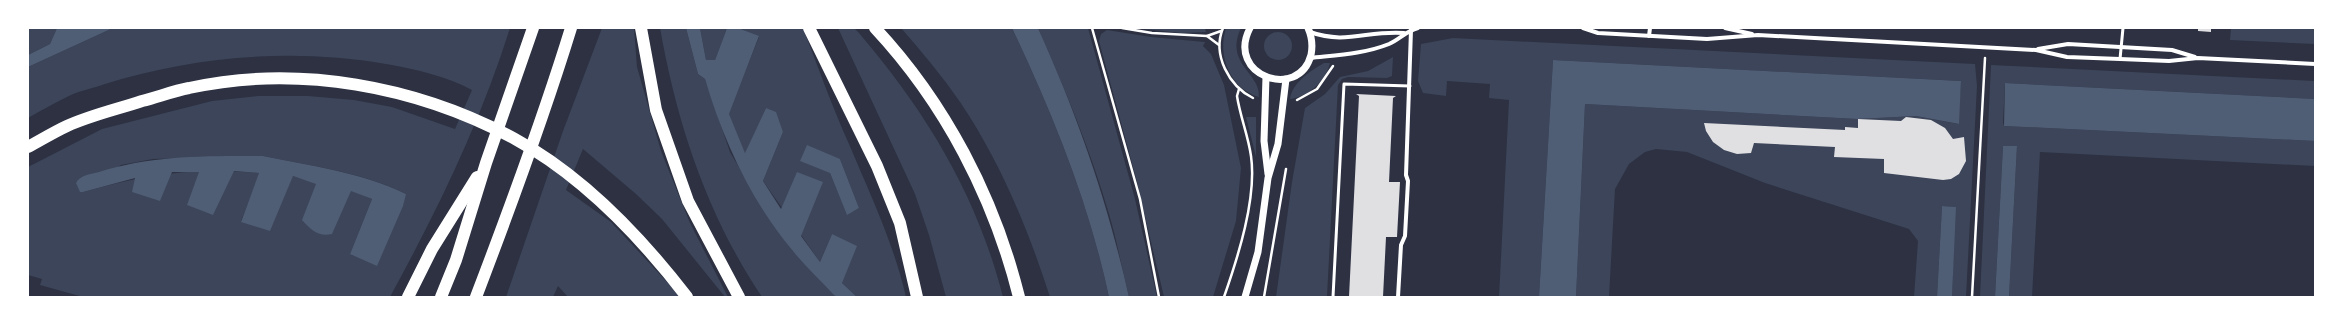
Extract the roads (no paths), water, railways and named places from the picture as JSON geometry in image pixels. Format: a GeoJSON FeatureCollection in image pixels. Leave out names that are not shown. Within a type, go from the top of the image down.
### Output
{"type":"FeatureCollection","features":[{"type":"Feature","properties":{"kind":"highway"},"geometry":{"type":"LineString","coordinates":[[441,297],[456,260],[486,163],[533,28]]}},
{"type":"Feature","properties":{"kind":"highway"},"geometry":{"type":"LineString","coordinates":[[476,297],[516,192],[571,28]]}},
{"type":"Feature","properties":{"kind":"highway"},"geometry":{"type":"LineString","coordinates":[[641,28],[656,110],[688,201],[739,297]]}},
{"type":"Feature","properties":{"kind":"highway"},"geometry":{"type":"LineString","coordinates":[[809,28],[877,166],[900,222],[917,297]]}},
{"type":"Feature","properties":{"kind":"highway"},"geometry":{"type":"LineString","coordinates":[[875,28],[910,68],[950,127],[994,219],[1018,297]]}},
{"type":"Feature","properties":{"kind":"highway"},"geometry":{"type":"LineString","coordinates":[[28,147],[68,126],[189,88],[233,81],[281,78],[323,80],[384,90],[421,99],[462,114],[516,139],[571,177],[600,201],[643,244],[687,297]]}},
{"type":"Feature","properties":{"kind":"highway"},"geometry":{"type":"LineString","coordinates":[[408,297],[432,249],[486,163]]}},
{"type":"Feature","properties":{"kind":"street"},"geometry":{"type":"LineString","coordinates":[[1250,28],[1245,44],[1246,56],[1252,67],[1266,77],[1276,80],[1286,79],[1301,71],[1310,58],[1312,40],[1309,30]]}},
{"type":"Feature","properties":{"kind":"street"},"geometry":{"type":"LineString","coordinates":[[1310,58],[1364,52],[1390,43],[1404,33],[1418,28]]}},
{"type":"Feature","properties":{"kind":"street"},"geometry":{"type":"LineString","coordinates":[[1583,28],[1598,33],[1707,39],[1758,35],[1986,47],[2036,50],[2067,57],[2120,60],[2169,62],[2198,58],[2315,64]]}},
{"type":"Feature","properties":{"kind":"street"},"geometry":{"type":"LineString","coordinates":[[1649,36],[1650,28]]}},
{"type":"Feature","properties":{"kind":"street"},"geometry":{"type":"LineString","coordinates":[[1725,28],[1758,35]]}},
{"type":"Feature","properties":{"kind":"street"},"geometry":{"type":"LineString","coordinates":[[1309,30],[1326,38],[1387,32],[1404,33]]}},
{"type":"Feature","properties":{"kind":"street"},"geometry":{"type":"LineString","coordinates":[[1398,297],[1401,245],[1405,236],[1408,181],[1406,175],[1411,30]]}},
{"type":"Feature","properties":{"kind":"street"},"geometry":{"type":"LineString","coordinates":[[2036,50],[2068,44],[2172,50],[2198,58]]}},
{"type":"Feature","properties":{"kind":"street"},"geometry":{"type":"LineString","coordinates":[[1266,77],[1264,142],[1268,178]]}},
{"type":"Feature","properties":{"kind":"street"},"geometry":{"type":"LineString","coordinates":[[1245,297],[1258,252],[1268,178],[1278,144],[1286,79]]}},
{"type":"Feature","properties":{"kind":"lane"},"geometry":{"type":"LineString","coordinates":[[2120,60],[2123,28]]}},
{"type":"Feature","properties":{"kind":"lane"},"geometry":{"type":"LineString","coordinates":[[1333,297],[1344,84],[1410,86]]}}]}
